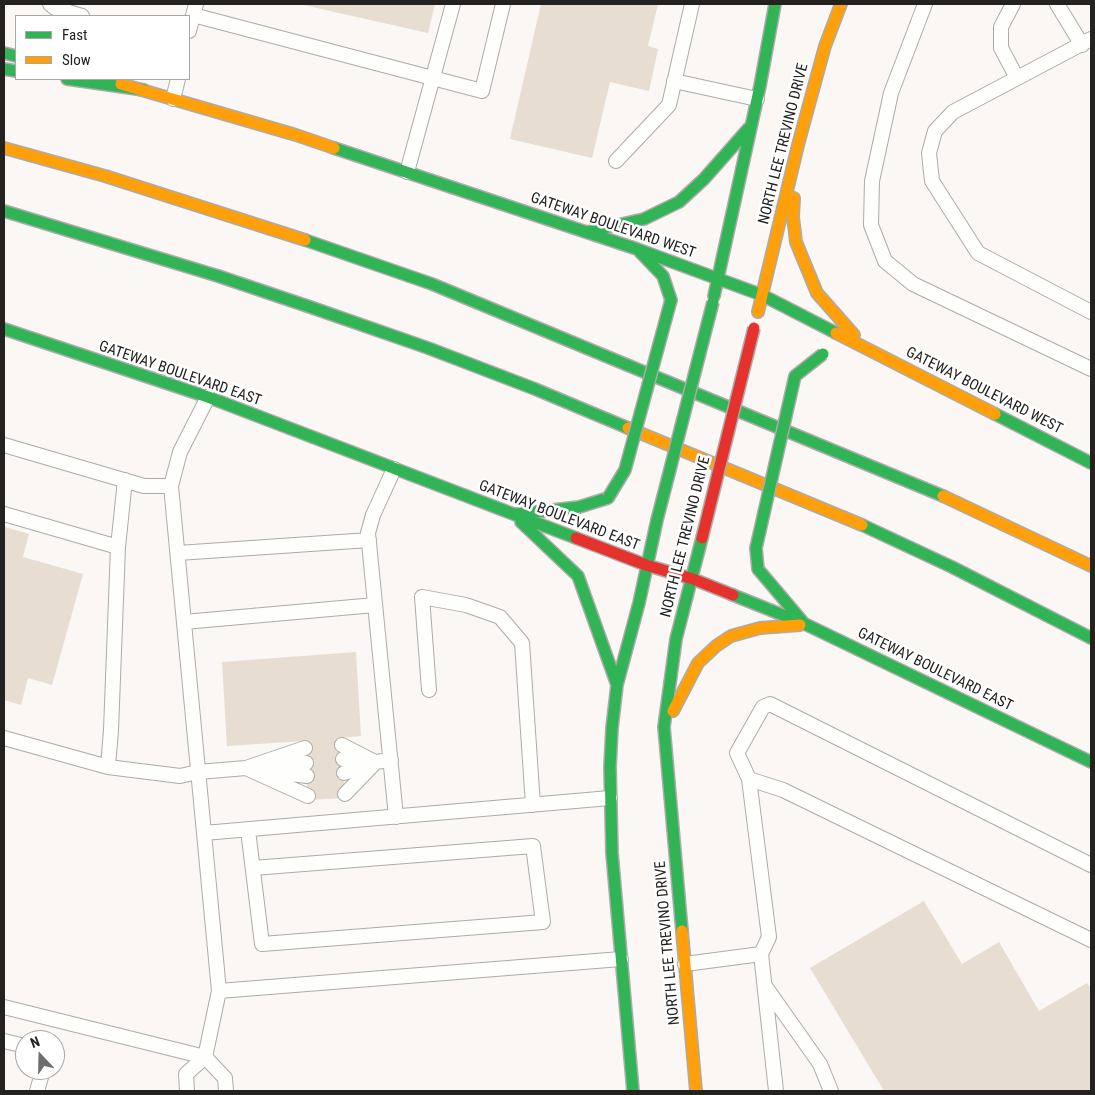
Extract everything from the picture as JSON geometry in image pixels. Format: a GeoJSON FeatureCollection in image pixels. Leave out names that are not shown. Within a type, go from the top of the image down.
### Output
{"type":"FeatureCollection","features":[{"type":"Feature","properties":{"kind":"main road","name":"NORTH LEE TREVINO DRIVE"},"geometry":{"type":"LineString","coordinates":[[633,1091],[612,853],[610,767],[617,685],[719,279],[775,4]]}},
{"type":"Feature","properties":{"kind":"main road","name":"NORTH LEE TREVINO DRIVE"},"geometry":{"type":"LineString","coordinates":[[696,1091],[664,727],[676,639],[798,144],[825,46],[841,4]]}},
{"type":"Feature","properties":{"kind":"main road"},"geometry":{"type":"LineString","coordinates":[[74,80],[144,90]]}},
{"type":"Feature","properties":{"kind":"main road","name":"GATEWAY BOULEVARD WEST"},"geometry":{"type":"LineString","coordinates":[[104,80],[296,135],[636,249],[762,295],[1091,463]]}},
{"type":"Feature","properties":{"kind":"main road"},"geometry":{"type":"LineString","coordinates":[[586,232],[644,219],[679,202],[704,179],[750,127]]}},
{"type":"Feature","properties":{"kind":"main road"},"geometry":{"type":"LineString","coordinates":[[798,144],[793,217],[796,242],[817,293],[862,345],[847,349]]}},
{"type":"Feature","properties":{"kind":"main road"},"geometry":{"type":"LineString","coordinates":[[4,148],[105,176],[274,229],[432,284],[962,504],[1091,566]]}},
{"type":"Feature","properties":{"kind":"main road"},"geometry":{"type":"LineString","coordinates":[[4,211],[218,276],[428,348],[535,389],[858,523],[952,567],[1091,638]]}},
{"type":"Feature","properties":{"kind":"main road"},"geometry":{"type":"LineString","coordinates":[[513,514],[579,507],[608,498],[625,470],[671,300],[663,276],[636,249]]}},
{"type":"Feature","properties":{"kind":"main road","name":"GATEWAY BOULEVARD EAST"},"geometry":{"type":"LineString","coordinates":[[4,329],[208,397],[646,565],[692,579],[805,624],[1091,762]]}},
{"type":"Feature","properties":{"kind":"main road"},"geometry":{"type":"LineString","coordinates":[[805,624],[758,568],[756,548],[795,376],[827,353]]}},
{"type":"Feature","properties":{"kind":"main road"},"geometry":{"type":"LineString","coordinates":[[513,514],[578,576],[617,685]]}},
{"type":"Feature","properties":{"kind":"main road"},"geometry":{"type":"LineString","coordinates":[[664,727],[698,663],[716,646],[731,636],[760,628],[805,624]]}},
{"type":"Feature","properties":{"kind":"lane"},"geometry":{"type":"LineString","coordinates":[[50,4],[55,8],[79,15]]}},
{"type":"Feature","properties":{"kind":"lane"},"geometry":{"type":"LineString","coordinates":[[407,172],[453,4]]}},
{"type":"Feature","properties":{"kind":"lane"},"geometry":{"type":"LineString","coordinates":[[190,27],[194,10],[482,91],[504,4]]}},
{"type":"Feature","properties":{"kind":"lane"},"geometry":{"type":"LineString","coordinates":[[616,161],[668,105],[692,4]]}},
{"type":"Feature","properties":{"kind":"lane"},"geometry":{"type":"LineString","coordinates":[[924,4],[891,93],[872,181],[870,225],[885,261],[913,284],[1091,370]]}},
{"type":"Feature","properties":{"kind":"lane"},"geometry":{"type":"LineString","coordinates":[[1013,4],[1001,27],[1001,48],[1017,78]]}},
{"type":"Feature","properties":{"kind":"lane"},"geometry":{"type":"LineString","coordinates":[[1060,5],[1086,42],[953,112],[935,131],[930,153],[932,181],[978,253],[1091,312]]}},
{"type":"Feature","properties":{"kind":"lane"},"geometry":{"type":"LineString","coordinates":[[173,99],[178,80]]}},
{"type":"Feature","properties":{"kind":"lane"},"geometry":{"type":"LineString","coordinates":[[674,81],[757,99]]}},
{"type":"Feature","properties":{"kind":"lane"},"geometry":{"type":"LineString","coordinates":[[187,1091],[186,1074],[205,1057],[219,991],[171,486],[180,452],[208,397]]}},
{"type":"Feature","properties":{"kind":"lane"},"geometry":{"type":"LineString","coordinates":[[4,445],[144,486],[171,486]]}},
{"type":"Feature","properties":{"kind":"lane"},"geometry":{"type":"LineString","coordinates":[[394,468],[373,515],[368,533],[396,817]]}},
{"type":"Feature","properties":{"kind":"lane"},"geometry":{"type":"LineString","coordinates":[[108,767],[118,547],[125,480]]}},
{"type":"Feature","properties":{"kind":"lane"},"geometry":{"type":"LineString","coordinates":[[4,514],[118,547]]}},
{"type":"Feature","properties":{"kind":"lane"},"geometry":{"type":"LineString","coordinates":[[178,553],[369,540]]}},
{"type":"Feature","properties":{"kind":"lane"},"geometry":{"type":"LineString","coordinates":[[429,690],[422,597],[466,605],[500,617],[522,643],[533,805]]}},
{"type":"Feature","properties":{"kind":"lane"},"geometry":{"type":"LineString","coordinates":[[184,622],[375,605]]}},
{"type":"Feature","properties":{"kind":"lane"},"geometry":{"type":"LineString","coordinates":[[776,1091],[762,954],[769,937],[749,778],[737,753],[763,707],[770,704],[1091,865]]}},
{"type":"Feature","properties":{"kind":"lane"},"geometry":{"type":"LineString","coordinates":[[4,738],[108,767],[180,776],[198,772],[246,768],[305,748]]}},
{"type":"Feature","properties":{"kind":"lane"},"geometry":{"type":"LineString","coordinates":[[375,762],[344,771],[375,762],[391,760]]}},
{"type":"Feature","properties":{"kind":"lane"},"geometry":{"type":"LineString","coordinates":[[246,768],[307,781],[246,768]]}},
{"type":"Feature","properties":{"kind":"lane"},"geometry":{"type":"LineString","coordinates":[[749,778],[784,790],[1091,940]]}},
{"type":"Feature","properties":{"kind":"lane"},"geometry":{"type":"LineString","coordinates":[[204,833],[610,798]]}},
{"type":"Feature","properties":{"kind":"lane"},"geometry":{"type":"LineString","coordinates":[[248,830],[262,944],[543,922],[533,846],[253,868]]}},
{"type":"Feature","properties":{"kind":"lane"},"geometry":{"type":"LineString","coordinates":[[685,964],[762,954]]}},
{"type":"Feature","properties":{"kind":"lane"},"geometry":{"type":"LineString","coordinates":[[219,991],[621,959]]}},
{"type":"Feature","properties":{"kind":"lane"},"geometry":{"type":"LineString","coordinates":[[765,986],[820,1064],[831,1091]]}},
{"type":"Feature","properties":{"kind":"lane"},"geometry":{"type":"LineString","coordinates":[[4,1007],[205,1057],[225,1078],[226,1091]]}},
{"type":"Feature","properties":{"kind":"building"},"geometry":{"type":"Polygon","coordinates":[[[299,4],[435,4],[428,33],[299,4]]]}},
{"type":"Feature","properties":{"kind":"building"},"geometry":{"type":"Polygon","coordinates":[[[541,4],[658,4],[648,46],[658,49],[649,91],[610,82],[592,158],[510,139],[541,4]]]}},
{"type":"Feature","properties":{"kind":"building"},"geometry":{"type":"Polygon","coordinates":[[[5,527],[29,534],[23,557],[83,574],[52,685],[28,678],[21,705],[4,700],[5,527]]]}},
{"type":"Feature","properties":{"kind":"building"},"geometry":{"type":"Polygon","coordinates":[[[356,652],[361,736],[341,738],[345,798],[308,800],[304,741],[227,746],[222,662],[356,652]]]}},
{"type":"Feature","properties":{"kind":"building"},"geometry":{"type":"Polygon","coordinates":[[[924,901],[962,964],[999,942],[1039,1011],[1087,983],[1091,989],[1091,1091],[884,1091],[810,968],[924,901]]]}},
{"type":"Feature","properties":{"kind":"traffic: fast"},"geometry":{"type":"LineString","coordinates":[[714,296],[760,86],[775,4]]}},
{"type":"Feature","properties":{"kind":"traffic: fast"},"geometry":{"type":"LineString","coordinates":[[4,53],[15,56]]}},
{"type":"Feature","properties":{"kind":"traffic: fast"},"geometry":{"type":"LineString","coordinates":[[4,69],[15,71]]}},
{"type":"Feature","properties":{"kind":"traffic: fast"},"geometry":{"type":"LineString","coordinates":[[74,80],[144,90]]}},
{"type":"Feature","properties":{"kind":"traffic: fast"},"geometry":{"type":"LineString","coordinates":[[587,232],[644,219],[679,202],[704,179],[749,128]]}},
{"type":"Feature","properties":{"kind":"traffic: fast"},"geometry":{"type":"LineString","coordinates":[[334,148],[637,249],[762,295],[836,333]]}},
{"type":"Feature","properties":{"kind":"traffic: fast"},"geometry":{"type":"LineString","coordinates":[[4,211],[218,276],[313,308],[428,348],[535,389],[628,428]]}},
{"type":"Feature","properties":{"kind":"traffic: fast"},"geometry":{"type":"LineString","coordinates":[[305,240],[432,284],[943,496]]}},
{"type":"Feature","properties":{"kind":"traffic: fast"},"geometry":{"type":"LineString","coordinates":[[640,252],[663,276],[671,300]]}},
{"type":"Feature","properties":{"kind":"traffic: fast"},"geometry":{"type":"LineString","coordinates":[[608,498],[625,470],[671,300]]}},
{"type":"Feature","properties":{"kind":"traffic: fast"},"geometry":{"type":"LineString","coordinates":[[657,520],[713,302]]}},
{"type":"Feature","properties":{"kind":"traffic: fast"},"geometry":{"type":"LineString","coordinates":[[4,329],[208,397],[576,538]]}},
{"type":"Feature","properties":{"kind":"traffic: fast"},"geometry":{"type":"LineString","coordinates":[[758,569],[756,548],[795,376],[823,354]]}},
{"type":"Feature","properties":{"kind":"traffic: fast"},"geometry":{"type":"LineString","coordinates":[[995,414],[1091,463]]}},
{"type":"Feature","properties":{"kind":"traffic: fast"},"geometry":{"type":"LineString","coordinates":[[517,514],[579,507],[608,498]]}},
{"type":"Feature","properties":{"kind":"traffic: fast"},"geometry":{"type":"LineString","coordinates":[[633,1091],[612,853],[610,767],[617,685],[639,603],[657,520]]}},
{"type":"Feature","properties":{"kind":"traffic: fast"},"geometry":{"type":"LineString","coordinates":[[521,522],[578,576],[617,685]]}},
{"type":"Feature","properties":{"kind":"traffic: fast"},"geometry":{"type":"LineString","coordinates":[[862,525],[952,567],[1091,638]]}},
{"type":"Feature","properties":{"kind":"traffic: fast"},"geometry":{"type":"LineString","coordinates":[[682,931],[664,727],[676,639],[702,538]]}},
{"type":"Feature","properties":{"kind":"traffic: fast"},"geometry":{"type":"LineString","coordinates":[[758,569],[802,621]]}},
{"type":"Feature","properties":{"kind":"traffic: fast"},"geometry":{"type":"LineString","coordinates":[[733,595],[805,624],[1091,762]]}},
{"type":"Feature","properties":{"kind":"traffic: slow"},"geometry":{"type":"LineString","coordinates":[[758,312],[798,145],[825,46],[841,4]]}},
{"type":"Feature","properties":{"kind":"traffic: slow"},"geometry":{"type":"LineString","coordinates":[[121,84],[296,135],[334,148]]}},
{"type":"Feature","properties":{"kind":"traffic: slow"},"geometry":{"type":"LineString","coordinates":[[4,148],[105,176],[305,240]]}},
{"type":"Feature","properties":{"kind":"traffic: slow"},"geometry":{"type":"LineString","coordinates":[[794,198],[793,217],[796,242],[817,293],[854,335]]}},
{"type":"Feature","properties":{"kind":"traffic: slow"},"geometry":{"type":"LineString","coordinates":[[836,333],[995,414]]}},
{"type":"Feature","properties":{"kind":"traffic: slow"},"geometry":{"type":"LineString","coordinates":[[628,428],[862,525]]}},
{"type":"Feature","properties":{"kind":"traffic: slow"},"geometry":{"type":"LineString","coordinates":[[943,496],[1091,566]]}},
{"type":"Feature","properties":{"kind":"traffic: slow"},"geometry":{"type":"LineString","coordinates":[[673,711],[698,663],[716,646],[731,636],[760,628],[800,625]]}},
{"type":"Feature","properties":{"kind":"traffic: slow"},"geometry":{"type":"LineString","coordinates":[[682,931],[696,1091]]}},
{"type":"Feature","properties":{"kind":"traffic: jam"},"geometry":{"type":"LineString","coordinates":[[702,538],[754,328]]}},
{"type":"Feature","properties":{"kind":"traffic: jam"},"geometry":{"type":"LineString","coordinates":[[576,538],[733,595]]}}]}
